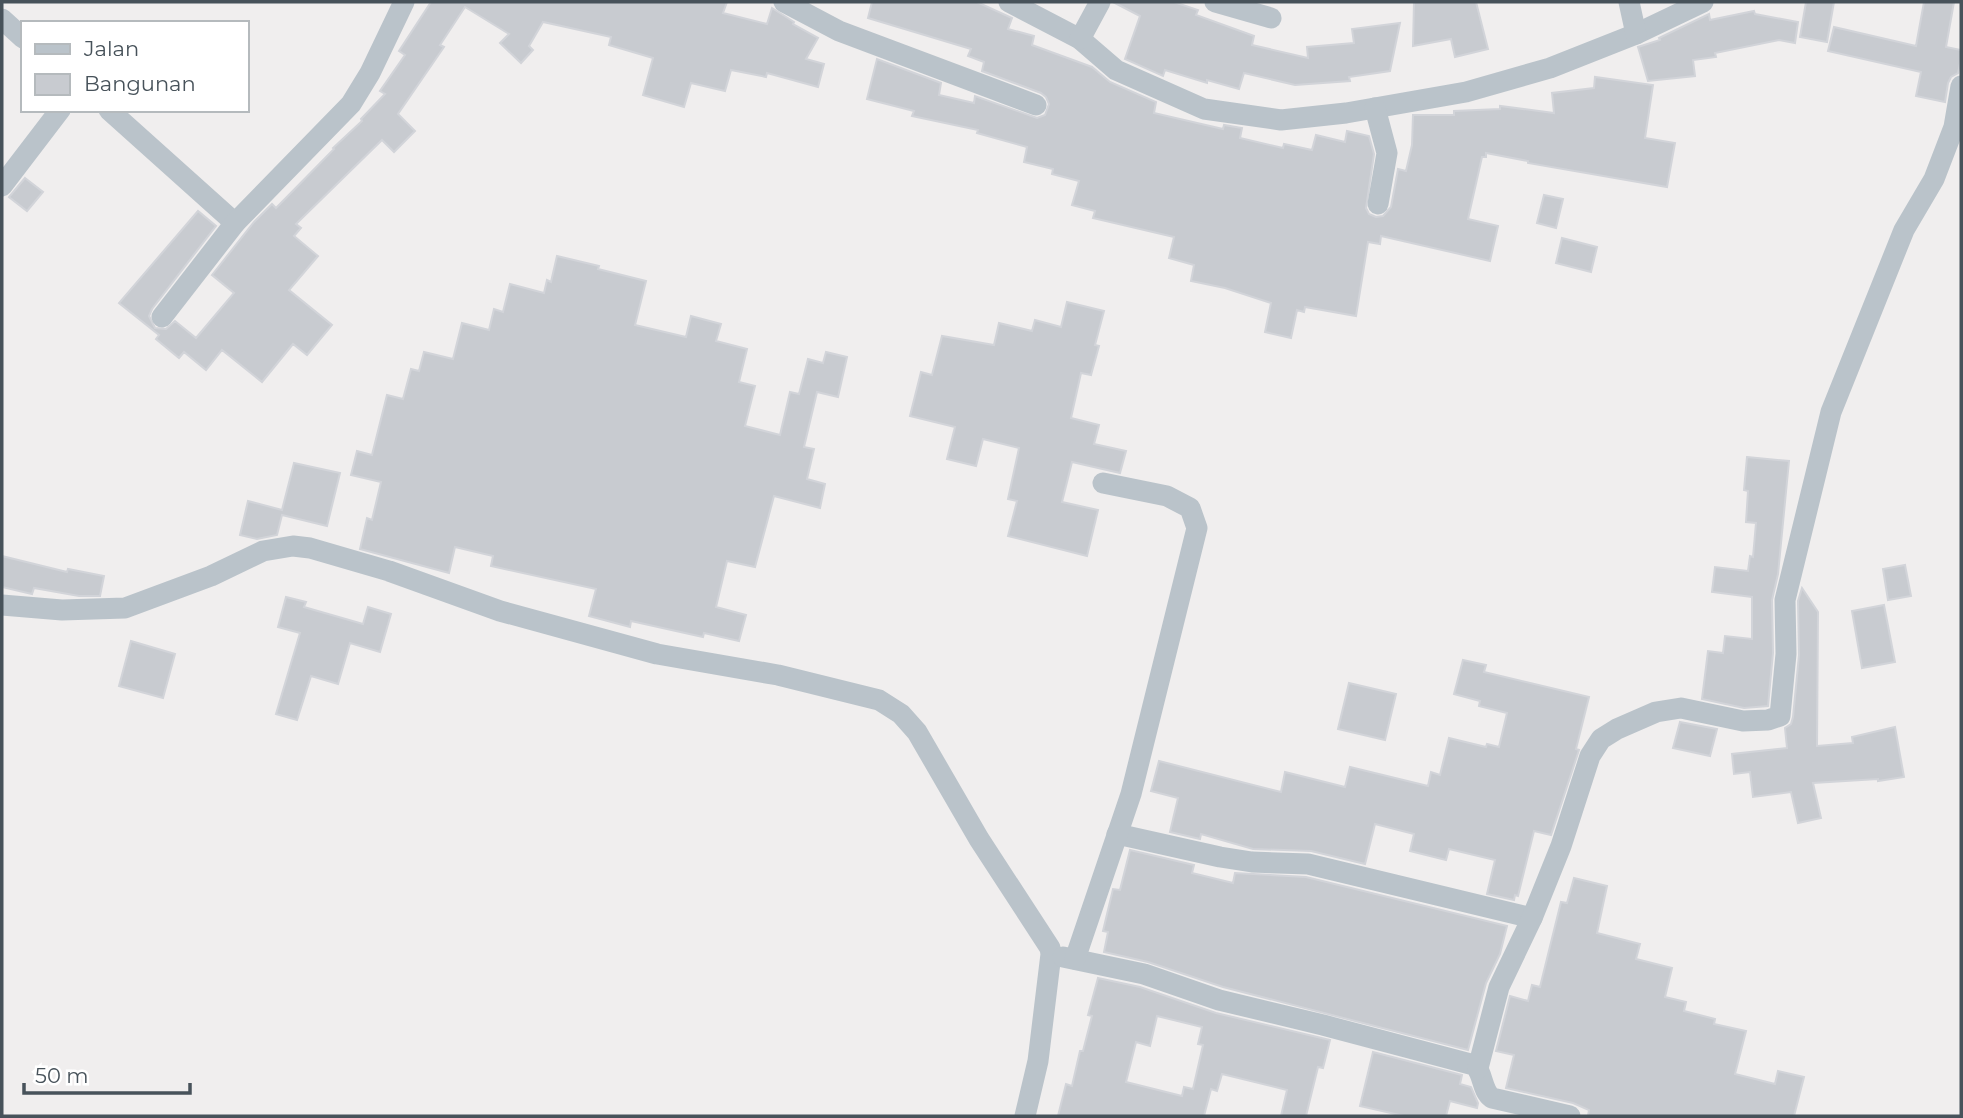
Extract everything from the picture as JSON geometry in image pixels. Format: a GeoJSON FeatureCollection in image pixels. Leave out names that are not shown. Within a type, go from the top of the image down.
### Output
{"type":"FeatureCollection","features":[{"type":"Feature","properties":{"kind":"street"},"geometry":{"type":"LineString","coordinates":[[162,317],[235,223],[351,104],[370,73],[404,2]]}},
{"type":"Feature","properties":{"kind":"street"},"geometry":{"type":"LineString","coordinates":[[784,2],[839,31],[1036,105]]}},
{"type":"Feature","properties":{"kind":"street"},"geometry":{"type":"LineString","coordinates":[[1010,2],[1080,39],[1116,70],[1204,109],[1281,120],[1376,108],[1466,92],[1550,68],[1636,34],[1703,2]]}},
{"type":"Feature","properties":{"kind":"street"},"geometry":{"type":"LineString","coordinates":[[1080,39],[1100,2]]}},
{"type":"Feature","properties":{"kind":"street"},"geometry":{"type":"LineString","coordinates":[[1215,2],[1271,18]]}},
{"type":"Feature","properties":{"kind":"street"},"geometry":{"type":"LineString","coordinates":[[1629,2],[1636,34]]}},
{"type":"Feature","properties":{"kind":"street"},"geometry":{"type":"LineString","coordinates":[[1570,1116],[1490,1107],[1478,1068],[1499,987],[1532,918],[1561,846],[1590,756],[1601,739],[1656,712],[1681,709],[1744,721],[1768,720],[1780,716],[1786,654],[1785,600],[1831,412],[1904,230],[1934,178],[1944,153],[1954,127],[1961,86]]}},
{"type":"Feature","properties":{"kind":"street"},"geometry":{"type":"LineString","coordinates":[[1376,108],[1387,153],[1378,204]]}},
{"type":"Feature","properties":{"kind":"street"},"geometry":{"type":"LineString","coordinates":[[2,186],[58,112]]}},
{"type":"Feature","properties":{"kind":"street"},"geometry":{"type":"LineString","coordinates":[[111,112],[235,223]]}},
{"type":"Feature","properties":{"kind":"street"},"geometry":{"type":"LineString","coordinates":[[1075,959],[1131,794],[1197,528],[1189,508],[1167,496],[1104,483]]}},
{"type":"Feature","properties":{"kind":"street"},"geometry":{"type":"LineString","coordinates":[[2,605],[62,610],[125,608],[221,572],[263,551],[293,546],[310,548],[389,571],[500,611],[657,654],[778,675],[879,700],[901,714],[917,733],[979,839],[1048,942],[1051,954],[1038,1062],[1025,1116]]}},
{"type":"Feature","properties":{"kind":"street"},"geometry":{"type":"LineString","coordinates":[[1117,834],[1220,857],[1252,862],[1308,864],[1532,918]]}},
{"type":"Feature","properties":{"kind":"street"},"geometry":{"type":"LineString","coordinates":[[1051,954],[1144,974],[1219,1000],[1323,1025],[1478,1068]]}},
{"type":"Feature","properties":{"kind":"building"},"geometry":{"type":"Polygon","coordinates":[[[431,2],[727,2],[723,13],[767,24],[772,8],[818,38],[806,59],[824,64],[818,87],[767,73],[766,77],[731,70],[725,91],[691,83],[684,107],[643,95],[653,58],[609,45],[611,37],[543,22],[529,46],[533,50],[521,63],[500,43],[509,34],[465,7],[440,45],[444,47],[398,114],[415,131],[394,152],[382,140],[296,224],[301,228],[294,236],[318,256],[289,290],[332,325],[307,355],[293,344],[262,382],[222,350],[206,370],[184,352],[179,358],[156,339],[159,335],[119,303],[198,211],[216,226],[149,316],[155,328],[166,329],[175,321],[196,338],[234,293],[212,275],[254,222],[272,204],[276,208],[385,94],[380,91],[405,55],[399,51],[431,2]]]}},
{"type":"Feature","properties":{"kind":"building"},"geometry":{"type":"Polygon","coordinates":[[[872,2],[977,2],[1012,18],[1008,29],[1034,36],[1032,45],[1092,67],[1110,82],[1156,102],[1154,113],[1223,129],[1224,125],[1242,128],[1240,138],[1283,148],[1284,144],[1312,150],[1316,135],[1345,142],[1347,131],[1369,136],[1374,154],[1366,208],[1369,214],[1376,217],[1383,216],[1391,207],[1398,169],[1406,171],[1412,145],[1413,115],[1454,115],[1454,111],[1500,109],[1500,106],[1554,113],[1552,93],[1594,88],[1595,77],[1653,85],[1645,138],[1675,143],[1667,187],[1486,153],[1486,157],[1482,157],[1468,219],[1498,226],[1490,261],[1381,236],[1380,244],[1368,242],[1356,316],[1305,307],[1304,312],[1297,310],[1291,338],[1265,332],[1271,303],[1225,288],[1191,281],[1194,265],[1169,258],[1174,237],[1093,218],[1095,211],[1072,205],[1079,181],[1052,174],[1053,169],[1024,162],[1027,147],[977,133],[978,130],[912,116],[914,111],[867,99],[877,59],[941,83],[939,95],[974,103],[975,96],[1037,118],[1045,115],[1049,104],[1041,93],[982,71],[984,62],[968,56],[971,49],[868,18],[872,2]]]}},
{"type":"Feature","properties":{"kind":"building"},"geometry":{"type":"Polygon","coordinates":[[[1113,2],[1174,2],[1198,10],[1196,15],[1254,36],[1252,45],[1308,58],[1307,47],[1354,43],[1352,29],[1400,23],[1390,71],[1349,77],[1350,81],[1295,85],[1244,73],[1239,89],[1207,80],[1207,83],[1165,70],[1163,76],[1125,59],[1140,16],[1113,2]]]}},
{"type":"Feature","properties":{"kind":"building"},"geometry":{"type":"Polygon","coordinates":[[[1414,2],[1476,2],[1488,49],[1455,57],[1451,39],[1413,46],[1414,2]]]}},
{"type":"Feature","properties":{"kind":"building"},"geometry":{"type":"Polygon","coordinates":[[[1806,2],[1834,2],[1827,42],[1800,37],[1806,2]]]}},
{"type":"Feature","properties":{"kind":"building"},"geometry":{"type":"Polygon","coordinates":[[[1924,2],[1954,2],[1946,47],[1961,50],[1961,59],[1958,73],[1951,77],[1948,83],[1945,102],[1916,96],[1921,72],[1828,51],[1834,27],[1916,46],[1924,2]]]}},
{"type":"Feature","properties":{"kind":"building"},"geometry":{"type":"Polygon","coordinates":[[[1754,11],[1755,14],[1798,22],[1795,43],[1779,40],[1715,53],[1716,57],[1693,60],[1695,76],[1648,81],[1638,47],[1660,40],[1659,38],[1709,14],[1710,20],[1754,11]]]}},
{"type":"Feature","properties":{"kind":"building"},"geometry":{"type":"Polygon","coordinates":[[[25,178],[43,192],[27,211],[9,197],[25,178]]]}},
{"type":"Feature","properties":{"kind":"building"},"geometry":{"type":"Polygon","coordinates":[[[1544,195],[1563,199],[1556,228],[1537,223],[1544,195]]]}},
{"type":"Feature","properties":{"kind":"building"},"geometry":{"type":"Polygon","coordinates":[[[1562,238],[1597,247],[1591,272],[1556,263],[1562,238]]]}},
{"type":"Feature","properties":{"kind":"building"},"geometry":{"type":"Polygon","coordinates":[[[557,256],[646,281],[635,325],[686,337],[691,316],[721,324],[716,341],[747,349],[739,382],[755,386],[745,426],[780,435],[790,392],[799,394],[808,359],[823,363],[826,352],[847,357],[838,397],[817,392],[804,447],[814,449],[807,479],[825,484],[820,508],[774,496],[755,567],[727,561],[716,607],[746,615],[739,641],[704,633],[703,637],[631,621],[630,627],[589,616],[596,589],[491,566],[493,556],[455,547],[449,573],[360,549],[367,518],[372,520],[381,482],[351,475],[357,451],[372,455],[387,395],[403,399],[411,369],[419,371],[424,352],[453,359],[462,323],[489,330],[494,309],[503,312],[510,284],[544,293],[547,280],[551,282],[557,256]]]}},
{"type":"Feature","properties":{"kind":"building"},"geometry":{"type":"Polygon","coordinates":[[[1067,302],[1104,311],[1091,375],[1081,373],[1071,418],[1099,425],[1094,444],[1126,451],[1120,473],[1072,462],[1062,502],[1098,510],[1087,556],[1008,536],[1017,501],[1008,499],[1019,448],[983,439],[976,466],[947,459],[955,427],[910,416],[921,372],[932,375],[942,336],[994,345],[999,323],[1032,331],[1035,320],[1061,327],[1067,302]]]}},
{"type":"Feature","properties":{"kind":"building"},"geometry":{"type":"Polygon","coordinates":[[[1747,457],[1789,461],[1778,574],[1772,600],[1773,653],[1768,706],[1744,708],[1702,699],[1708,651],[1723,653],[1725,636],[1752,639],[1752,597],[1712,592],[1715,567],[1748,571],[1750,556],[1753,557],[1756,523],[1746,522],[1748,491],[1744,490],[1747,457]]]}},
{"type":"Feature","properties":{"kind":"building"},"geometry":{"type":"Polygon","coordinates":[[[294,463],[340,473],[327,526],[282,515],[277,535],[257,539],[240,535],[248,501],[282,510],[294,463]]]}},
{"type":"Feature","properties":{"kind":"building"},"geometry":{"type":"Polygon","coordinates":[[[2,556],[67,572],[68,569],[104,576],[100,596],[79,596],[34,588],[32,594],[2,587],[2,556]]]}},
{"type":"Feature","properties":{"kind":"building"},"geometry":{"type":"Polygon","coordinates":[[[1905,565],[1911,596],[1888,600],[1883,569],[1905,565]]]}},
{"type":"Feature","properties":{"kind":"building"},"geometry":{"type":"Polygon","coordinates":[[[1802,588],[1818,612],[1817,746],[1853,743],[1852,737],[1895,727],[1904,777],[1878,781],[1813,783],[1821,818],[1798,823],[1791,792],[1753,797],[1750,772],[1734,774],[1732,754],[1787,748],[1785,728],[1791,724],[1793,717],[1799,655],[1798,601],[1802,588]]]}},
{"type":"Feature","properties":{"kind":"building"},"geometry":{"type":"Polygon","coordinates":[[[286,597],[306,602],[304,607],[363,624],[368,607],[391,614],[380,652],[350,643],[338,684],[311,676],[297,720],[276,714],[300,633],[278,627],[286,597]]]}},
{"type":"Feature","properties":{"kind":"building"},"geometry":{"type":"Polygon","coordinates":[[[1884,605],[1895,662],[1862,668],[1852,611],[1884,605]]]}},
{"type":"Feature","properties":{"kind":"building"},"geometry":{"type":"Polygon","coordinates":[[[131,641],[175,654],[163,698],[119,686],[131,641]]]}},
{"type":"Feature","properties":{"kind":"building"},"geometry":{"type":"Polygon","coordinates":[[[1463,660],[1486,665],[1484,672],[1589,697],[1576,749],[1579,750],[1551,835],[1534,831],[1518,896],[1515,895],[1514,900],[1487,894],[1495,860],[1449,849],[1446,860],[1410,851],[1414,834],[1375,824],[1365,864],[1311,851],[1253,849],[1201,834],[1200,839],[1170,832],[1178,798],[1151,791],[1159,761],[1281,792],[1285,772],[1345,787],[1350,767],[1428,786],[1431,772],[1440,775],[1449,738],[1486,747],[1487,744],[1499,747],[1507,713],[1479,706],[1480,701],[1454,694],[1463,660]]]}},
{"type":"Feature","properties":{"kind":"building"},"geometry":{"type":"Polygon","coordinates":[[[1349,683],[1396,694],[1385,740],[1338,729],[1349,683]]]}},
{"type":"Feature","properties":{"kind":"building"},"geometry":{"type":"Polygon","coordinates":[[[1680,722],[1717,729],[1710,756],[1673,748],[1680,722]]]}},
{"type":"Feature","properties":{"kind":"building"},"geometry":{"type":"Polygon","coordinates":[[[1130,850],[1194,865],[1192,873],[1233,883],[1235,873],[1306,877],[1507,926],[1500,954],[1486,983],[1468,1050],[1223,987],[1148,962],[1104,952],[1108,932],[1103,931],[1113,889],[1120,890],[1130,850]]]}},
{"type":"Feature","properties":{"kind":"building"},"geometry":{"type":"Polygon","coordinates":[[[1574,878],[1607,886],[1597,933],[1640,944],[1636,959],[1672,968],[1665,997],[1686,1002],[1684,1011],[1715,1019],[1714,1024],[1746,1031],[1735,1074],[1775,1084],[1778,1071],[1804,1077],[1794,1116],[1588,1116],[1589,1110],[1573,1103],[1506,1088],[1514,1055],[1496,1051],[1510,996],[1528,1001],[1532,985],[1540,987],[1561,902],[1567,903],[1574,878]]]}},
{"type":"Feature","properties":{"kind":"building"},"geometry":{"type":"Polygon","coordinates":[[[1098,978],[1140,987],[1216,1013],[1330,1040],[1323,1068],[1318,1067],[1306,1116],[1281,1116],[1287,1090],[1222,1074],[1217,1091],[1211,1089],[1204,1116],[1058,1116],[1066,1084],[1072,1086],[1080,1051],[1083,1051],[1092,1016],[1088,1015],[1098,978]],[[1157,1016],[1150,1046],[1136,1042],[1126,1082],[1182,1096],[1184,1087],[1193,1089],[1203,1045],[1198,1044],[1202,1027],[1157,1016]]]}},
{"type":"Feature","properties":{"kind":"building"},"geometry":{"type":"Polygon","coordinates":[[[1373,1052],[1462,1075],[1460,1084],[1471,1087],[1478,1103],[1477,1108],[1450,1101],[1446,1116],[1404,1116],[1360,1106],[1373,1052]]]}}]}
